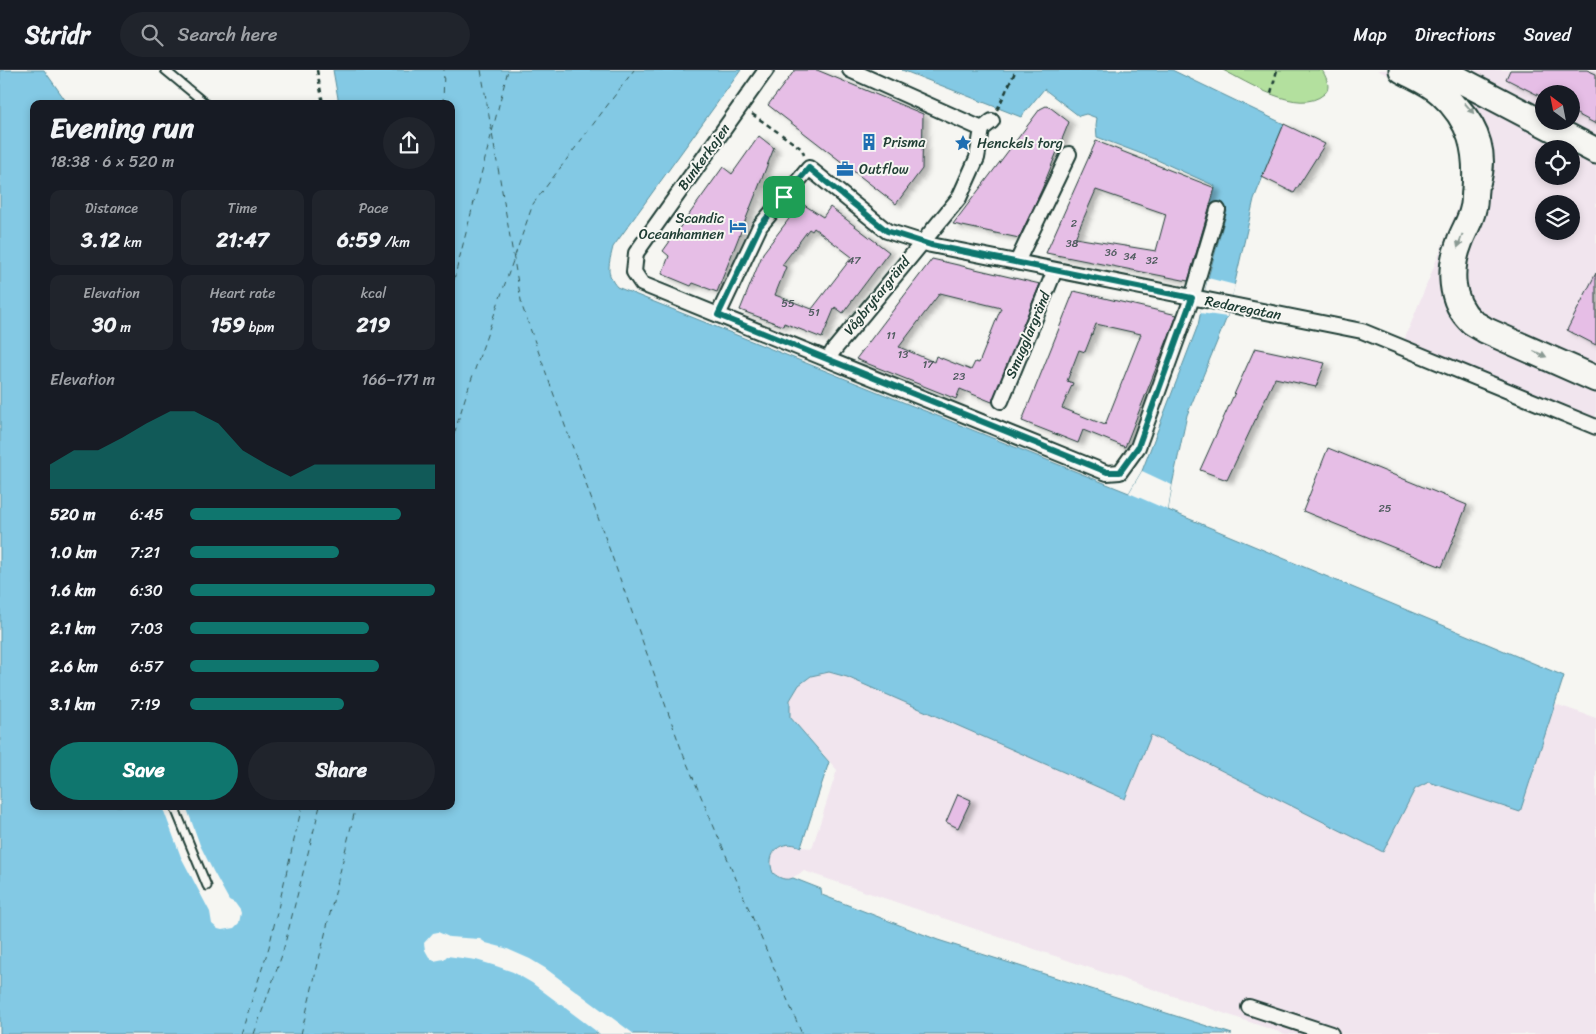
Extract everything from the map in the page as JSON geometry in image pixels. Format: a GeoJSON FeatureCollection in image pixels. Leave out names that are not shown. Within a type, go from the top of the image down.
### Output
{"type":"FeatureCollection","features":[{"type":"Feature","properties":{"kind":"highway"},"geometry":{"type":"LineString","coordinates":[[1402,70],[1424,81],[1454,107],[1469,132],[1475,150],[1476,182],[1473,210],[1459,243],[1452,285],[1455,296],[1466,314],[1473,323],[1485,330],[1596,379]]}},
{"type":"Feature","properties":{"kind":"highway"},"geometry":{"type":"LineString","coordinates":[[1439,75],[1596,151]]}},
{"type":"Feature","properties":{"kind":"street","name":"Bunkerkajen"},"geometry":{"type":"LineString","coordinates":[[721,308],[642,284],[634,272],[636,253],[766,70]]}},
{"type":"Feature","properties":{"kind":"street"},"geometry":{"type":"LineString","coordinates":[[850,70],[987,125],[977,158],[958,198],[921,242]]}},
{"type":"Feature","properties":{"kind":"street"},"geometry":{"type":"LineString","coordinates":[[1017,262],[1069,154]]}},
{"type":"Feature","properties":{"kind":"street"},"geometry":{"type":"LineString","coordinates":[[809,168],[760,226],[721,308],[1107,472],[1120,472],[1138,447],[1197,299],[1218,210]]}},
{"type":"Feature","properties":{"kind":"street","name":"Redaregatan"},"geometry":{"type":"LineString","coordinates":[[809,168],[887,231],[921,242],[1362,332],[1596,427]]}},
{"type":"Feature","properties":{"kind":"street","name":"Vågbrytargränd"},"geometry":{"type":"LineString","coordinates":[[831,355],[921,242]]}},
{"type":"Feature","properties":{"kind":"street","name":"Smugglargränd"},"geometry":{"type":"LineString","coordinates":[[1001,401],[1055,270]]}},
{"type":"Feature","properties":{"kind":"street"},"geometry":{"type":"LineString","coordinates":[[1249,1007],[1331,1034]]}},
{"type":"Feature","properties":{"kind":"lane"},"geometry":{"type":"LineString","coordinates":[[165,70],[201,100]]}},
{"type":"Feature","properties":{"kind":"lane"},"geometry":{"type":"LineString","coordinates":[[1416,70],[1439,75]]}},
{"type":"Feature","properties":{"kind":"lane"},"geometry":{"type":"LineString","coordinates":[[1461,98],[1482,124],[1490,151],[1490,169],[1487,184],[1473,210]]}},
{"type":"Feature","properties":{"kind":"lane"},"geometry":{"type":"LineString","coordinates":[[176,810],[208,886]]}},
{"type":"Feature","properties":{"kind":"path"},"geometry":{"type":"LineString","coordinates":[[317,70],[322,100]]}},
{"type":"Feature","properties":{"kind":"path"},"geometry":{"type":"LineString","coordinates":[[987,125],[1016,70]]}},
{"type":"Feature","properties":{"kind":"path"},"geometry":{"type":"LineString","coordinates":[[1271,93],[1277,70]]}},
{"type":"Feature","properties":{"kind":"path"},"geometry":{"type":"LineString","coordinates":[[741,106],[802,149],[809,168]]}},
{"type":"Feature","properties":{"kind":"shaded area"},"geometry":{"type":"Polygon","coordinates":[[[1377,70],[1596,70],[1596,424],[1403,343],[1462,197],[1466,173],[1461,144],[1447,116],[1425,93],[1377,70]]]}},
{"type":"Feature","properties":{"kind":"shaded area"},"geometry":{"type":"Polygon","coordinates":[[[829,672],[847,677],[1125,799],[1151,735],[1383,852],[1415,789],[1429,782],[1520,812],[1555,704],[1596,718],[1596,1034],[1285,1034],[804,871],[788,880],[782,879],[773,873],[771,868],[770,862],[773,854],[782,845],[794,844],[812,848],[837,770],[790,717],[790,701],[799,685],[811,676],[829,672]]]}},
{"type":"Feature","properties":{"kind":"green space"},"geometry":{"type":"Polygon","coordinates":[[[1223,70],[1322,70],[1328,82],[1328,89],[1324,94],[1313,100],[1287,99],[1259,89],[1223,70]]]}},
{"type":"Feature","properties":{"kind":"water"},"geometry":{"type":"Polygon","coordinates":[[[0,70],[44,70],[65,100],[30,100],[30,810],[455,810],[455,100],[338,100],[333,70],[741,70],[613,247],[609,263],[609,273],[617,287],[1129,493],[1142,471],[1198,325],[1208,278],[1227,211],[1211,204],[1215,186],[1155,159],[1097,137],[1097,118],[1086,114],[1079,116],[1044,89],[1021,117],[902,70],[1172,70],[1284,124],[1254,199],[1227,317],[1187,415],[1168,510],[1564,676],[1520,812],[1429,782],[1415,789],[1383,852],[1151,735],[1125,799],[847,677],[829,672],[811,676],[799,685],[790,700],[790,717],[829,762],[801,847],[787,844],[776,849],[771,859],[773,873],[782,878],[793,878],[821,889],[822,895],[938,940],[1232,1034],[0,1034],[0,70]]]}},
{"type":"Feature","properties":{"kind":"pier"},"geometry":{"type":"Polygon","coordinates":[[[1208,278],[1235,285],[1227,317],[1200,313],[1208,278]]]}},
{"type":"Feature","properties":{"kind":"pier"},"geometry":{"type":"Polygon","coordinates":[[[1142,471],[1172,485],[1168,510],[1129,493],[1142,471]]]}},
{"type":"Feature","properties":{"kind":"pier"},"geometry":{"type":"Polygon","coordinates":[[[163,810],[187,810],[200,845],[213,871],[229,900],[235,903],[240,910],[239,923],[234,928],[222,930],[212,924],[210,912],[181,857],[163,810]]]}},
{"type":"Feature","properties":{"kind":"pier"},"geometry":{"type":"Polygon","coordinates":[[[438,932],[449,937],[480,939],[530,959],[634,1034],[600,1034],[532,983],[513,972],[476,960],[447,956],[444,959],[434,961],[425,950],[424,943],[433,933],[438,932]]]}},
{"type":"Feature","properties":{"kind":"building","name":"Prisma"},"geometry":{"type":"Polygon","coordinates":[[[795,70],[817,70],[923,114],[922,169],[896,204],[768,105],[795,70]]]}},
{"type":"Feature","properties":{"kind":"building"},"geometry":{"type":"Polygon","coordinates":[[[1510,70],[1587,70],[1596,74],[1596,124],[1580,116],[1580,85],[1535,85],[1535,94],[1506,79],[1510,70]]]}},
{"type":"Feature","properties":{"kind":"building"},"geometry":{"type":"Polygon","coordinates":[[[1046,106],[1069,122],[1042,189],[1019,238],[953,224],[1040,109],[1046,106]]]}},
{"type":"Feature","properties":{"kind":"building"},"geometry":{"type":"Polygon","coordinates":[[[1284,124],[1325,144],[1294,193],[1262,177],[1284,124]]]}},
{"type":"Feature","properties":{"kind":"building"},"geometry":{"type":"Polygon","coordinates":[[[759,136],[774,148],[717,292],[693,283],[691,286],[662,274],[669,256],[663,251],[723,167],[732,174],[759,136]]]}},
{"type":"Feature","properties":{"kind":"building"},"geometry":{"type":"Polygon","coordinates":[[[1096,141],[1215,188],[1188,281],[1046,253],[1096,141]],[[1096,190],[1075,238],[1156,251],[1166,214],[1096,190]]]}},
{"type":"Feature","properties":{"kind":"building"},"geometry":{"type":"Polygon","coordinates":[[[801,203],[823,217],[830,207],[889,252],[843,313],[835,307],[822,338],[784,323],[783,326],[740,310],[763,253],[801,203]],[[814,228],[812,231],[809,229],[782,265],[786,267],[775,295],[812,309],[852,257],[814,228]]]}},
{"type":"Feature","properties":{"kind":"building"},"geometry":{"type":"Polygon","coordinates":[[[932,259],[1040,284],[992,402],[960,389],[956,399],[856,359],[932,259]],[[940,293],[899,347],[934,362],[936,356],[971,370],[975,362],[979,363],[1001,308],[940,293]]]}},
{"type":"Feature","properties":{"kind":"building"},"geometry":{"type":"Polygon","coordinates":[[[1596,273],[1596,345],[1567,330],[1596,273]]]}},
{"type":"Feature","properties":{"kind":"building"},"geometry":{"type":"Polygon","coordinates":[[[1074,291],[1177,315],[1125,447],[1083,430],[1078,443],[1022,421],[1074,291]],[[1096,324],[1085,352],[1079,350],[1067,381],[1073,383],[1062,408],[1105,425],[1141,334],[1096,324]]]}},
{"type":"Feature","properties":{"kind":"building"},"geometry":{"type":"Polygon","coordinates":[[[1255,348],[1325,363],[1316,387],[1275,378],[1227,480],[1200,470],[1255,348]]]}},
{"type":"Feature","properties":{"kind":"building"},"geometry":{"type":"Polygon","coordinates":[[[1328,448],[1467,505],[1442,567],[1303,511],[1328,448]]]}},
{"type":"Feature","properties":{"kind":"building"},"geometry":{"type":"Polygon","coordinates":[[[958,794],[971,800],[958,828],[946,822],[958,794]]]}},
{"type":"Feature","properties":{"kind":"ferry route"},"geometry":{"type":"LineString","coordinates":[[443,100],[444,70]]}},
{"type":"Feature","properties":{"kind":"ferry route"},"geometry":{"type":"LineString","coordinates":[[481,70],[522,306],[683,754],[802,1034]]}},
{"type":"Feature","properties":{"kind":"ferry route"},"geometry":{"type":"LineString","coordinates":[[455,275],[508,70]]}},
{"type":"Feature","properties":{"kind":"ferry route"},"geometry":{"type":"LineString","coordinates":[[455,431],[533,204],[634,70]]}},
{"type":"Feature","properties":{"kind":"ferry route"},"geometry":{"type":"LineString","coordinates":[[241,1034],[269,947],[301,810]]}},
{"type":"Feature","properties":{"kind":"ferry route"},"geometry":{"type":"LineString","coordinates":[[254,1034],[282,955],[319,810]]}},
{"type":"Feature","properties":{"kind":"ferry route"},"geometry":{"type":"LineString","coordinates":[[301,1034],[355,810]]}},
{"type":"Feature","properties":{"kind":"place","name":"Prisma"},"geometry":{"type":"Point","coordinates":[869,142]}},
{"type":"Feature","properties":{"kind":"place","name":"Henckels torg"},"geometry":{"type":"Point","coordinates":[963,143]}},
{"type":"Feature","properties":{"kind":"place","name":"Outflow"},"geometry":{"type":"Point","coordinates":[845,169]}},
{"type":"Feature","properties":{"kind":"place","name":"Scandic Oceanhamnen"},"geometry":{"type":"Point","coordinates":[738,226]}},
{"type":"Feature","properties":{"kind":"route"},"geometry":{"type":"LineString","coordinates":[[809,168],[887,231],[931,245],[1192,298],[1138,447],[1120,472],[1107,472],[718,315],[760,226],[784,197],[809,168]]}}]}
